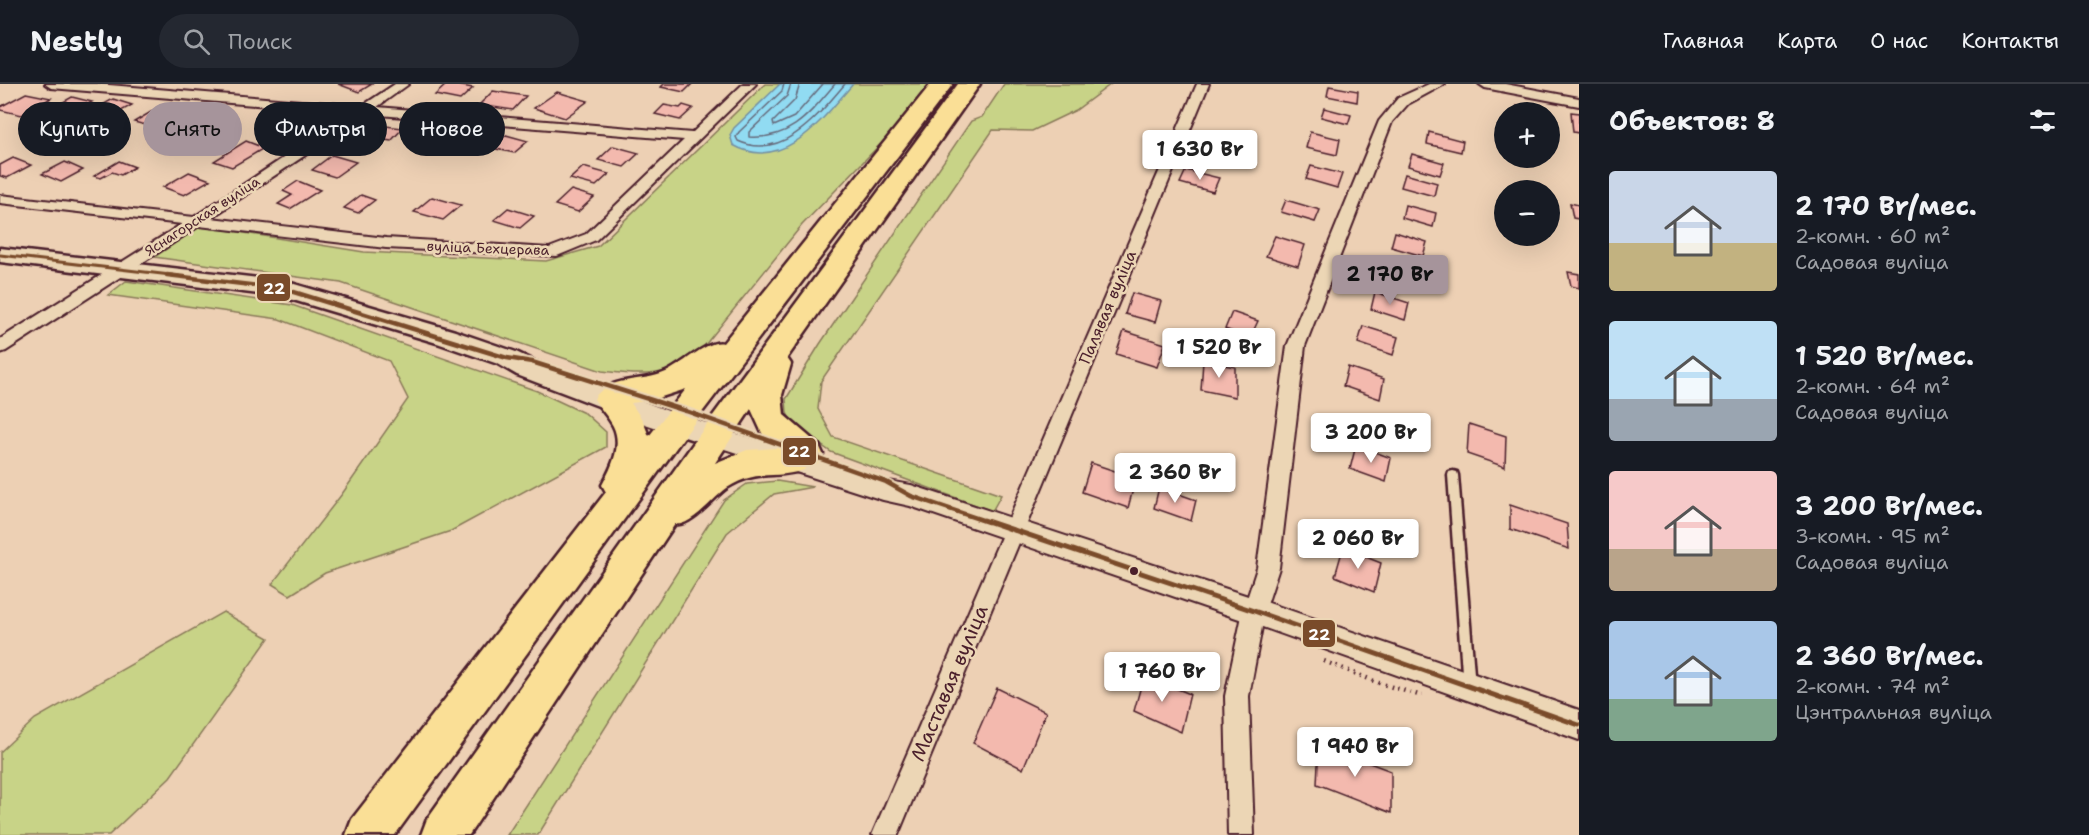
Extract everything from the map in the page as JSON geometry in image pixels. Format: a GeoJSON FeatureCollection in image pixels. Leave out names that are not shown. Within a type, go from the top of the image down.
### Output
{"type":"FeatureCollection","features":[{"type":"Feature","properties":{"kind":"highway"},"geometry":{"type":"LineString","coordinates":[[368,835],[682,417],[942,84]]}},
{"type":"Feature","properties":{"kind":"highway"},"geometry":{"type":"LineString","coordinates":[[443,835],[719,430],[969,84]]}},
{"type":"Feature","properties":{"kind":"highway"},"geometry":{"type":"LineString","coordinates":[[587,543],[632,461],[633,433],[617,395],[650,391],[673,384],[698,369],[756,322]]}},
{"type":"Feature","properties":{"kind":"highway"},"geometry":{"type":"LineString","coordinates":[[613,587],[684,506],[710,483],[732,470],[758,461],[799,457],[765,408],[765,392],[787,335]]}},
{"type":"Feature","properties":{"kind":"main road"},"geometry":{"type":"LineString","coordinates":[[0,255],[284,289],[446,337],[507,358],[526,368],[617,395],[719,430]]}},
{"type":"Feature","properties":{"kind":"street"},"geometry":{"type":"LineString","coordinates":[[51,84],[268,102]]}},
{"type":"Feature","properties":{"kind":"street","name":"Яснагорская вуліца"},"geometry":{"type":"LineString","coordinates":[[376,102],[403,84]]}},
{"type":"Feature","properties":{"kind":"street","name":"вуліца Бехцерава"},"geometry":{"type":"LineString","coordinates":[[0,199],[386,243],[551,253],[591,237],[750,84]]}},
{"type":"Feature","properties":{"kind":"street","name":"Палявая вуліца"},"geometry":{"type":"LineString","coordinates":[[1012,530],[1203,84]]}},
{"type":"Feature","properties":{"kind":"street"},"geometry":{"type":"LineString","coordinates":[[1241,835],[1237,696],[1254,612],[1268,568],[1296,346],[1386,121],[1403,101],[1439,84]]}},
{"type":"Feature","properties":{"kind":"street"},"geometry":{"type":"LineString","coordinates":[[1485,84],[1579,102]]}},
{"type":"Feature","properties":{"kind":"street"},"geometry":{"type":"LineString","coordinates":[[387,112],[694,137]]}},
{"type":"Feature","properties":{"kind":"street","name":"Яснагорская вуліца"},"geometry":{"type":"LineString","coordinates":[[0,347],[295,156]]}},
{"type":"Feature","properties":{"kind":"street"},"geometry":{"type":"LineString","coordinates":[[719,430],[799,457],[883,490],[911,496],[1012,530],[1579,725]]}},
{"type":"Feature","properties":{"kind":"street","name":"Маставая вуліца"},"geometry":{"type":"LineString","coordinates":[[885,835],[1012,530]]}},
{"type":"Feature","properties":{"kind":"lane"},"geometry":{"type":"LineString","coordinates":[[1453,475],[1469,686]]}},
{"type":"Feature","properties":{"kind":"green space"},"geometry":{"type":"Polygon","coordinates":[[[765,84],[931,84],[895,129],[802,225],[701,350],[679,366],[667,371],[629,374],[602,371],[341,283],[154,257],[201,226],[364,252],[546,261],[598,246],[765,84]]]}},
{"type":"Feature","properties":{"kind":"green space"},"geometry":{"type":"Polygon","coordinates":[[[1004,84],[1111,84],[1076,110],[1032,131],[993,130],[821,381],[818,409],[833,437],[1001,495],[992,511],[831,452],[794,426],[787,413],[786,399],[820,344],[971,121],[982,117],[1004,84]]]}},
{"type":"Feature","properties":{"kind":"green space"},"geometry":{"type":"Polygon","coordinates":[[[126,281],[292,305],[537,391],[586,414],[606,432],[606,447],[451,531],[325,573],[290,595],[272,584],[342,494],[408,399],[389,361],[279,319],[108,295],[126,281]]]}},
{"type":"Feature","properties":{"kind":"green space"},"geometry":{"type":"Polygon","coordinates":[[[777,481],[813,487],[774,494],[727,533],[538,835],[507,835],[724,500],[747,484],[777,481]]]}},
{"type":"Feature","properties":{"kind":"green space"},"geometry":{"type":"Polygon","coordinates":[[[223,612],[269,638],[170,777],[109,835],[0,835],[0,752],[35,719],[223,612]]]}},
{"type":"Feature","properties":{"kind":"water"},"geometry":{"type":"Polygon","coordinates":[[[780,84],[853,84],[816,125],[786,147],[769,152],[752,152],[733,145],[730,135],[734,128],[780,84]]]}},
{"type":"Feature","properties":{"kind":"building"},"geometry":{"type":"Polygon","coordinates":[[[338,84],[372,84],[359,92],[338,84]]]}},
{"type":"Feature","properties":{"kind":"building"},"geometry":{"type":"Polygon","coordinates":[[[447,84],[473,88],[460,100],[435,95],[447,84]]]}},
{"type":"Feature","properties":{"kind":"building"},"geometry":{"type":"Polygon","coordinates":[[[664,84],[692,84],[684,92],[661,87],[664,84]]]}},
{"type":"Feature","properties":{"kind":"building"},"geometry":{"type":"Polygon","coordinates":[[[1329,86],[1358,91],[1357,102],[1327,96],[1329,86]]]}},
{"type":"Feature","properties":{"kind":"building"},"geometry":{"type":"Polygon","coordinates":[[[493,91],[526,96],[513,110],[505,109],[505,102],[482,102],[493,91]]]}},
{"type":"Feature","properties":{"kind":"building"},"geometry":{"type":"Polygon","coordinates":[[[557,92],[588,101],[565,118],[534,108],[557,92]]]}},
{"type":"Feature","properties":{"kind":"building"},"geometry":{"type":"Polygon","coordinates":[[[26,93],[51,98],[44,102],[18,102],[18,114],[0,110],[0,107],[26,93]]]}},
{"type":"Feature","properties":{"kind":"building"},"geometry":{"type":"Polygon","coordinates":[[[72,97],[92,102],[63,102],[72,97]]]}},
{"type":"Feature","properties":{"kind":"building"},"geometry":{"type":"Polygon","coordinates":[[[664,105],[680,108],[683,105],[693,108],[680,120],[655,114],[664,105]]]}},
{"type":"Feature","properties":{"kind":"building"},"geometry":{"type":"Polygon","coordinates":[[[1324,108],[1351,115],[1348,124],[1321,117],[1324,108]]]}},
{"type":"Feature","properties":{"kind":"building"},"geometry":{"type":"Polygon","coordinates":[[[1571,112],[1579,113],[1579,133],[1573,132],[1571,112]]]}},
{"type":"Feature","properties":{"kind":"building"},"geometry":{"type":"Polygon","coordinates":[[[143,117],[143,124],[134,122],[143,117]]]}},
{"type":"Feature","properties":{"kind":"building"},"geometry":{"type":"Polygon","coordinates":[[[387,126],[399,128],[399,132],[391,141],[387,140],[387,126]]]}},
{"type":"Feature","properties":{"kind":"building"},"geometry":{"type":"Polygon","coordinates":[[[1310,132],[1340,139],[1337,155],[1306,148],[1310,132]]]}},
{"type":"Feature","properties":{"kind":"building"},"geometry":{"type":"Polygon","coordinates":[[[1429,132],[1463,141],[1461,152],[1427,144],[1429,132]]]}},
{"type":"Feature","properties":{"kind":"building"},"geometry":{"type":"Polygon","coordinates":[[[505,136],[528,141],[514,153],[505,151],[505,136]]]}},
{"type":"Feature","properties":{"kind":"building"},"geometry":{"type":"Polygon","coordinates":[[[246,141],[254,144],[254,154],[232,167],[214,161],[222,156],[242,156],[242,144],[246,141]]]}},
{"type":"Feature","properties":{"kind":"building"},"geometry":{"type":"Polygon","coordinates":[[[613,146],[639,153],[624,167],[598,160],[613,146]]]}},
{"type":"Feature","properties":{"kind":"building"},"geometry":{"type":"Polygon","coordinates":[[[1412,154],[1444,163],[1440,175],[1408,166],[1412,154]]]}},
{"type":"Feature","properties":{"kind":"building"},"geometry":{"type":"Polygon","coordinates":[[[331,156],[356,162],[335,177],[312,170],[331,156]]]}},
{"type":"Feature","properties":{"kind":"building"},"geometry":{"type":"Polygon","coordinates":[[[13,158],[31,165],[7,178],[0,176],[0,165],[13,158]]]}},
{"type":"Feature","properties":{"kind":"building"},"geometry":{"type":"Polygon","coordinates":[[[119,161],[135,167],[121,175],[112,172],[101,178],[94,176],[119,161]]]}},
{"type":"Feature","properties":{"kind":"building"},"geometry":{"type":"Polygon","coordinates":[[[65,162],[83,170],[61,182],[42,174],[65,162]]]}},
{"type":"Feature","properties":{"kind":"building"},"geometry":{"type":"Polygon","coordinates":[[[1311,166],[1342,174],[1337,188],[1306,179],[1311,166]]]}},
{"type":"Feature","properties":{"kind":"building"},"geometry":{"type":"Polygon","coordinates":[[[583,167],[609,174],[596,186],[570,179],[583,167]]]}},
{"type":"Feature","properties":{"kind":"building"},"geometry":{"type":"Polygon","coordinates":[[[1186,170],[1219,178],[1213,192],[1180,183],[1186,170]]]}},
{"type":"Feature","properties":{"kind":"building"},"geometry":{"type":"Polygon","coordinates":[[[189,172],[210,180],[184,195],[163,187],[189,172]]]}},
{"type":"Feature","properties":{"kind":"building"},"geometry":{"type":"Polygon","coordinates":[[[1405,174],[1437,183],[1434,196],[1401,187],[1405,174]]]}},
{"type":"Feature","properties":{"kind":"building"},"geometry":{"type":"Polygon","coordinates":[[[298,181],[320,190],[290,209],[278,204],[292,195],[283,191],[298,181]]]}},
{"type":"Feature","properties":{"kind":"building"},"geometry":{"type":"Polygon","coordinates":[[[571,190],[594,197],[578,212],[555,205],[571,190]]]}},
{"type":"Feature","properties":{"kind":"building"},"geometry":{"type":"Polygon","coordinates":[[[361,195],[375,200],[358,213],[344,208],[361,195]]]}},
{"type":"Feature","properties":{"kind":"building"},"geometry":{"type":"Polygon","coordinates":[[[432,197],[461,205],[443,220],[414,212],[432,197]]]}},
{"type":"Feature","properties":{"kind":"building"},"geometry":{"type":"Polygon","coordinates":[[[1286,200],[1320,210],[1315,222],[1281,212],[1286,200]]]}},
{"type":"Feature","properties":{"kind":"building"},"geometry":{"type":"Polygon","coordinates":[[[1570,203],[1579,205],[1579,219],[1573,218],[1570,203]]]}},
{"type":"Feature","properties":{"kind":"building"},"geometry":{"type":"Polygon","coordinates":[[[1405,205],[1436,213],[1433,227],[1402,218],[1405,205]]]}},
{"type":"Feature","properties":{"kind":"building"},"geometry":{"type":"Polygon","coordinates":[[[508,208],[534,216],[520,228],[494,220],[508,208]]]}},
{"type":"Feature","properties":{"kind":"building"},"geometry":{"type":"Polygon","coordinates":[[[1395,232],[1427,242],[1423,256],[1391,247],[1395,232]]]}},
{"type":"Feature","properties":{"kind":"building"},"geometry":{"type":"Polygon","coordinates":[[[1275,236],[1305,245],[1298,266],[1266,256],[1275,236]]]}},
{"type":"Feature","properties":{"kind":"building"},"geometry":{"type":"Polygon","coordinates":[[[1384,262],[1417,272],[1413,287],[1380,277],[1384,262]]]}},
{"type":"Feature","properties":{"kind":"building"},"geometry":{"type":"Polygon","coordinates":[[[1568,272],[1579,274],[1579,288],[1571,286],[1568,272]]]}},
{"type":"Feature","properties":{"kind":"building"},"geometry":{"type":"Polygon","coordinates":[[[1375,292],[1409,303],[1405,320],[1371,309],[1375,292]]]}},
{"type":"Feature","properties":{"kind":"building"},"geometry":{"type":"Polygon","coordinates":[[[1132,293],[1161,301],[1155,322],[1125,314],[1132,293]]]}},
{"type":"Feature","properties":{"kind":"building"},"geometry":{"type":"Polygon","coordinates":[[[1232,312],[1258,321],[1250,338],[1225,329],[1232,312]]]}},
{"type":"Feature","properties":{"kind":"building"},"geometry":{"type":"Polygon","coordinates":[[[1363,326],[1398,337],[1393,355],[1358,343],[1363,326]]]}},
{"type":"Feature","properties":{"kind":"building"},"geometry":{"type":"Polygon","coordinates":[[[1124,331],[1165,344],[1157,367],[1116,354],[1124,331]]]}},
{"type":"Feature","properties":{"kind":"building"},"geometry":{"type":"Polygon","coordinates":[[[1203,361],[1235,367],[1235,397],[1201,390],[1203,361]]]}},
{"type":"Feature","properties":{"kind":"building"},"geometry":{"type":"Polygon","coordinates":[[[1348,367],[1384,379],[1380,399],[1343,386],[1348,367]]]}},
{"type":"Feature","properties":{"kind":"building"},"geometry":{"type":"Polygon","coordinates":[[[1469,424],[1506,436],[1505,467],[1467,454],[1469,424]]]}},
{"type":"Feature","properties":{"kind":"building"},"geometry":{"type":"Polygon","coordinates":[[[1356,445],[1391,458],[1386,482],[1350,469],[1356,445]]]}},
{"type":"Feature","properties":{"kind":"building"},"geometry":{"type":"Polygon","coordinates":[[[1185,455],[1231,470],[1229,482],[1214,477],[1211,489],[1179,479],[1185,455]]]}},
{"type":"Feature","properties":{"kind":"building"},"geometry":{"type":"Polygon","coordinates":[[[1091,463],[1136,478],[1128,508],[1082,492],[1091,463]]]}},
{"type":"Feature","properties":{"kind":"building"},"geometry":{"type":"Polygon","coordinates":[[[1159,487],[1196,500],[1191,521],[1154,508],[1159,487]]]}},
{"type":"Feature","properties":{"kind":"building"},"geometry":{"type":"Polygon","coordinates":[[[1510,505],[1567,524],[1569,549],[1510,529],[1510,505]]]}},
{"type":"Feature","properties":{"kind":"building"},"geometry":{"type":"Polygon","coordinates":[[[1343,548],[1381,563],[1374,592],[1335,576],[1343,548]]]}},
{"type":"Feature","properties":{"kind":"building"},"geometry":{"type":"Polygon","coordinates":[[[1144,675],[1190,694],[1181,732],[1134,711],[1144,675]]]}},
{"type":"Feature","properties":{"kind":"building"},"geometry":{"type":"Polygon","coordinates":[[[997,688],[1046,712],[1023,769],[973,743],[997,688]]]}},
{"type":"Feature","properties":{"kind":"building"},"geometry":{"type":"Polygon","coordinates":[[[1319,744],[1391,771],[1391,813],[1317,784],[1319,744]]]}},
{"type":"Feature","properties":{"kind":"transit line","name":"22"},"geometry":{"type":"LineString","coordinates":[[0,255],[284,289],[507,358],[532,362],[686,411],[886,482],[911,496],[1254,611],[1579,725]]}}]}
